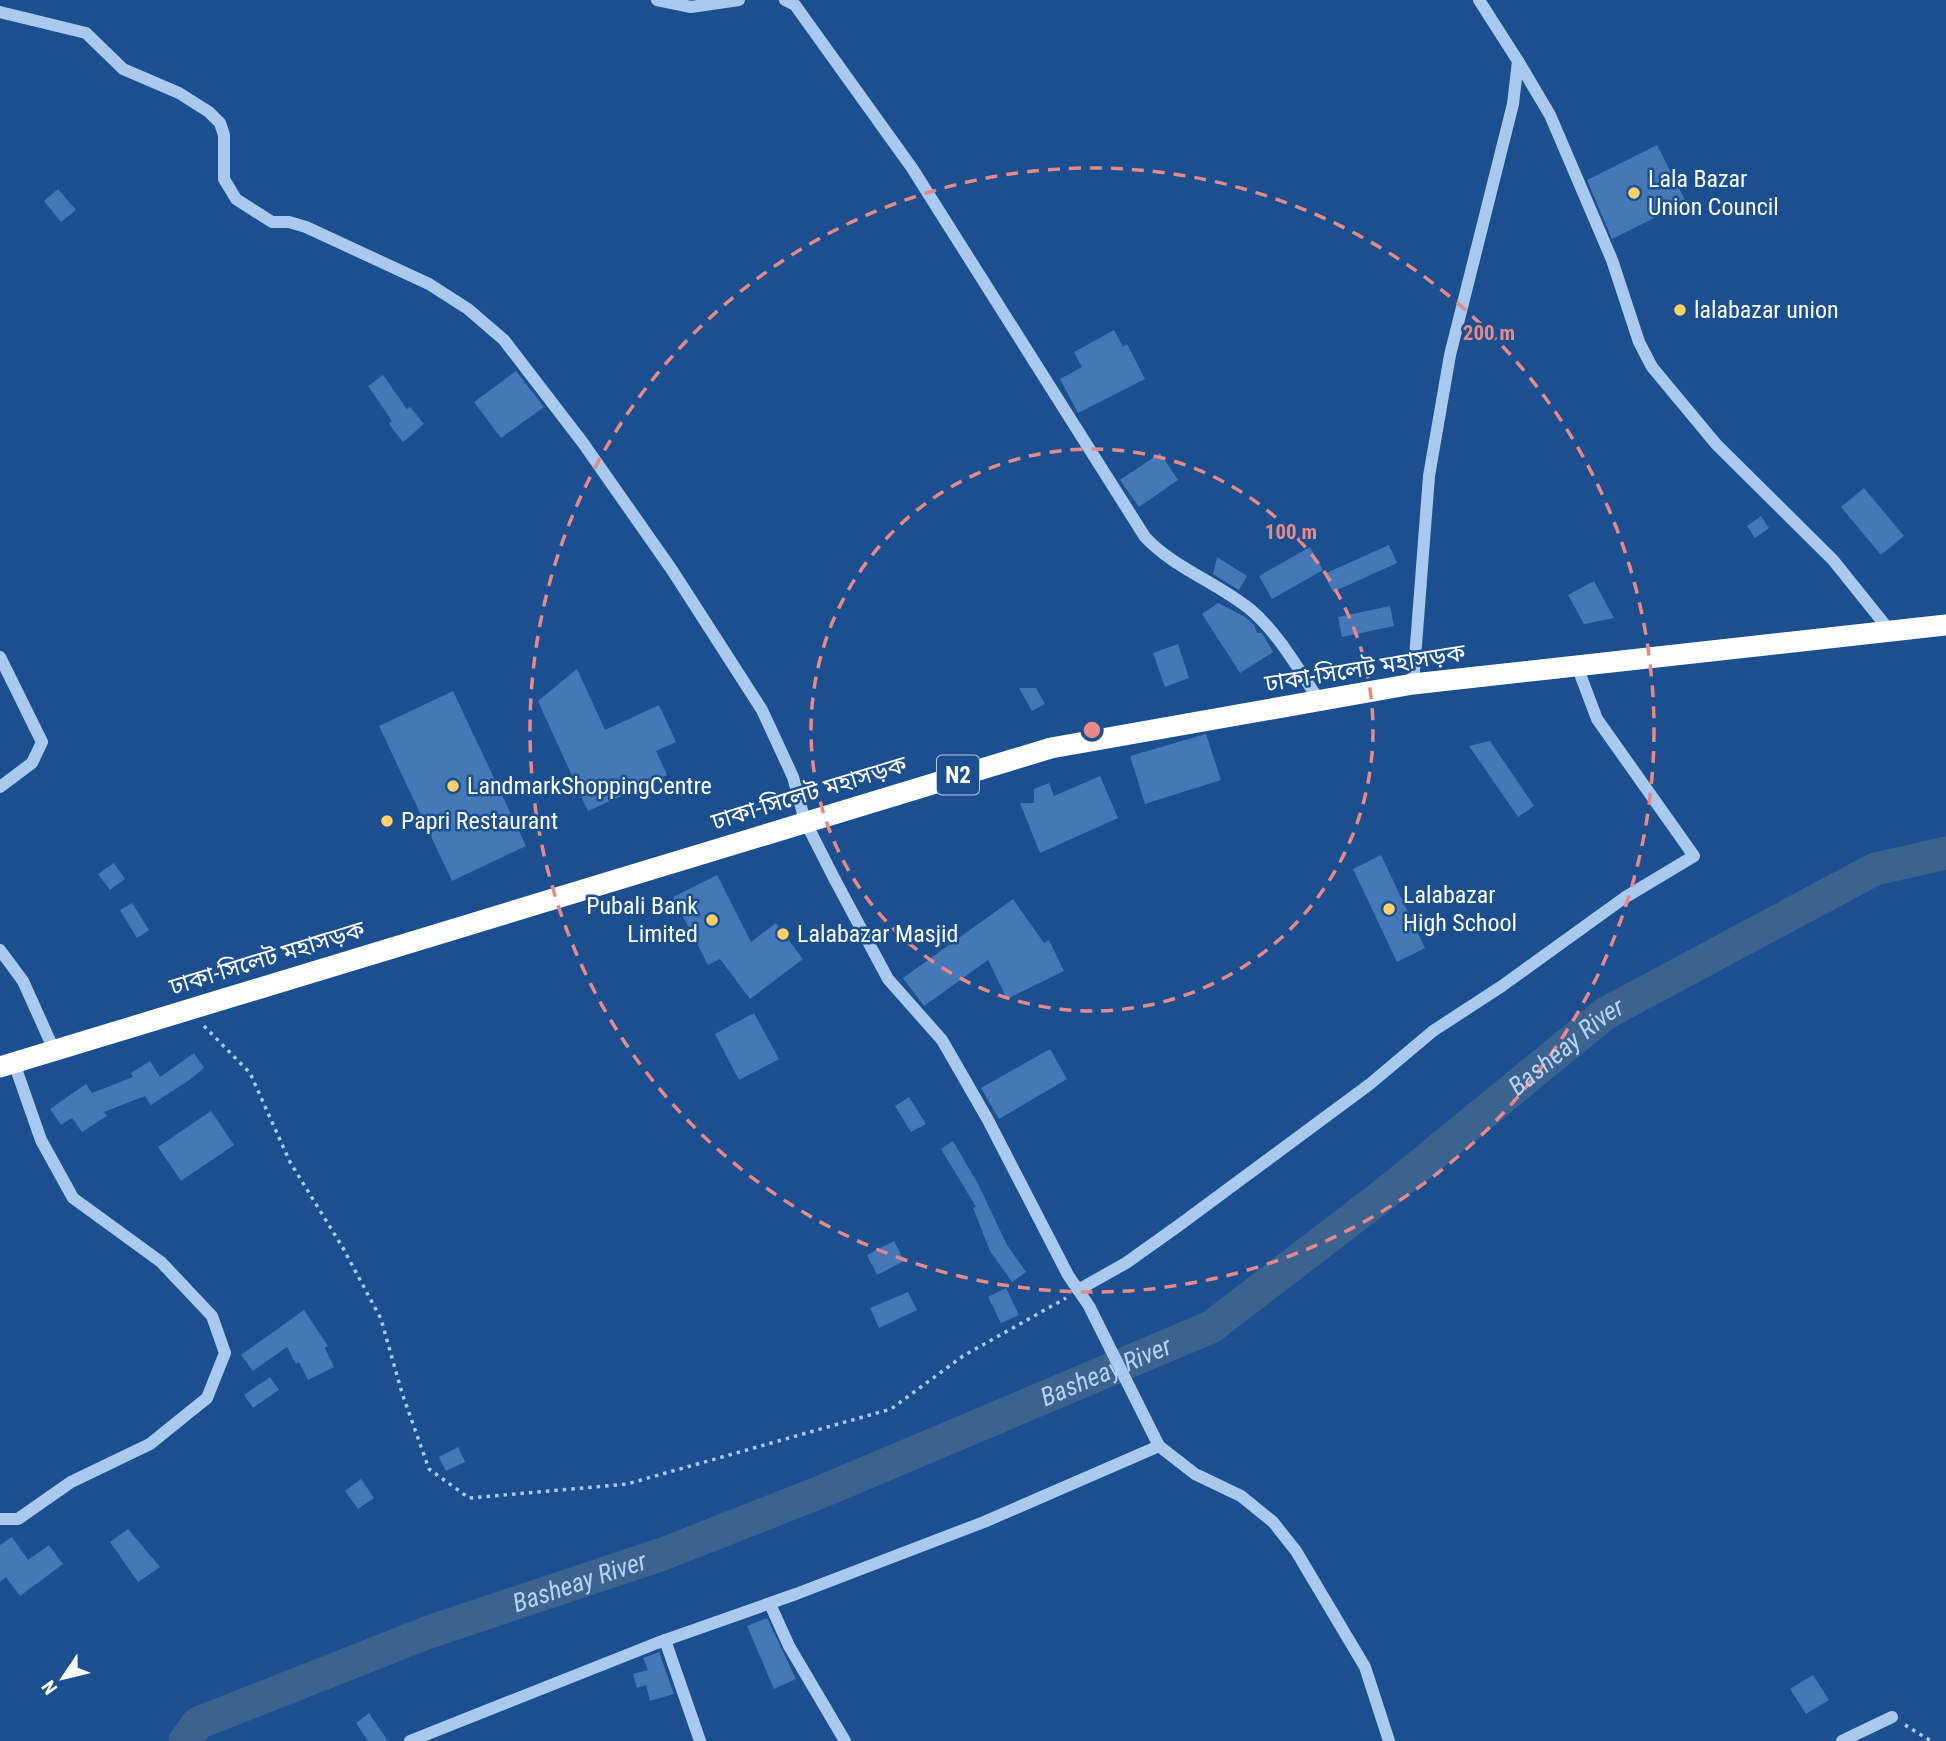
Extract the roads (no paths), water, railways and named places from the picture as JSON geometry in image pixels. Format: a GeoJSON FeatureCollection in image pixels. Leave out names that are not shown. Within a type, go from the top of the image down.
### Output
{"type":"FeatureCollection","features":[{"type":"Feature","properties":{"kind":"highway","name":"ঢাকা-সিলেট মহাসড়ক"},"geometry":{"type":"LineString","coordinates":[[7,1065],[1051,748],[1413,684],[1946,625]]}},
{"type":"Feature","properties":{"kind":"street"},"geometry":{"type":"LineString","coordinates":[[657,0],[691,8],[739,0]]}},
{"type":"Feature","properties":{"kind":"street"},"geometry":{"type":"LineString","coordinates":[[785,0],[795,5],[912,168],[1145,537],[1163,556],[1224,590],[1252,611],[1282,645],[1318,700]]}},
{"type":"Feature","properties":{"kind":"street"},"geometry":{"type":"LineString","coordinates":[[1479,0],[1550,115],[1612,260],[1639,342],[1652,368],[1716,444],[1833,560],[1890,631]]}},
{"type":"Feature","properties":{"kind":"street"},"geometry":{"type":"LineString","coordinates":[[0,12],[86,33],[123,69],[179,93],[209,112],[220,123],[224,135],[224,179],[236,199],[272,222],[289,222],[306,227],[429,284],[468,309],[504,340],[639,521],[762,710],[793,777],[806,821],[888,979],[942,1040],[1089,1306],[1159,1446],[1195,1474],[1241,1496],[1273,1522],[1296,1551],[1365,1667],[1389,1741]]}},
{"type":"Feature","properties":{"kind":"street"},"geometry":{"type":"LineString","coordinates":[[1413,684],[1429,476],[1450,355],[1513,104],[1518,61]]}},
{"type":"Feature","properties":{"kind":"street"},"geometry":{"type":"LineString","coordinates":[[0,657],[43,742],[32,762],[0,788]]}},
{"type":"Feature","properties":{"kind":"street"},"geometry":{"type":"LineString","coordinates":[[1078,1290],[1126,1263],[1178,1227],[1370,1084],[1433,1031],[1502,986],[1624,898],[1695,856],[1597,719],[1577,666]]}},
{"type":"Feature","properties":{"kind":"street"},"geometry":{"type":"LineString","coordinates":[[0,950],[23,981],[54,1050]]}},
{"type":"Feature","properties":{"kind":"street"},"geometry":{"type":"LineString","coordinates":[[0,1519],[18,1519],[71,1482],[150,1444],[207,1398],[225,1353],[212,1316],[161,1262],[73,1198],[41,1140],[7,1065]]}},
{"type":"Feature","properties":{"kind":"street"},"geometry":{"type":"LineString","coordinates":[[410,1741],[665,1640],[770,1604],[984,1522],[1159,1446]]}},
{"type":"Feature","properties":{"kind":"street"},"geometry":{"type":"LineString","coordinates":[[770,1604],[789,1646],[845,1741]]}},
{"type":"Feature","properties":{"kind":"street"},"geometry":{"type":"LineString","coordinates":[[665,1640],[700,1741]]}},
{"type":"Feature","properties":{"kind":"street"},"geometry":{"type":"LineString","coordinates":[[1842,1741],[1892,1717]]}},
{"type":"Feature","properties":{"kind":"waterway","name":"Basheay River"},"geometry":{"type":"LineString","coordinates":[[185,1741],[198,1723],[429,1632],[663,1554],[823,1491],[1211,1327],[1387,1192],[1606,1013],[1875,869],[1946,853]]}},
{"type":"Feature","properties":{"kind":"place","name":"Lala Bazar Union Council"},"geometry":{"type":"Point","coordinates":[1634,193]}},
{"type":"Feature","properties":{"kind":"place","name":"lalabazar union"},"geometry":{"type":"Point","coordinates":[1680,310]}},
{"type":"Feature","properties":{"kind":"place","name":"LandmarkShoppingCentre"},"geometry":{"type":"Point","coordinates":[453,786]}},
{"type":"Feature","properties":{"kind":"place","name":"Papri Restaurant"},"geometry":{"type":"Point","coordinates":[387,821]}},
{"type":"Feature","properties":{"kind":"place","name":"Lalabazar High School"},"geometry":{"type":"Point","coordinates":[1389,909]}},
{"type":"Feature","properties":{"kind":"place","name":"Pubali Bank Limited"},"geometry":{"type":"Point","coordinates":[712,920]}},
{"type":"Feature","properties":{"kind":"place","name":"Lalabazar Masjid"},"geometry":{"type":"Point","coordinates":[783,934]}}]}
